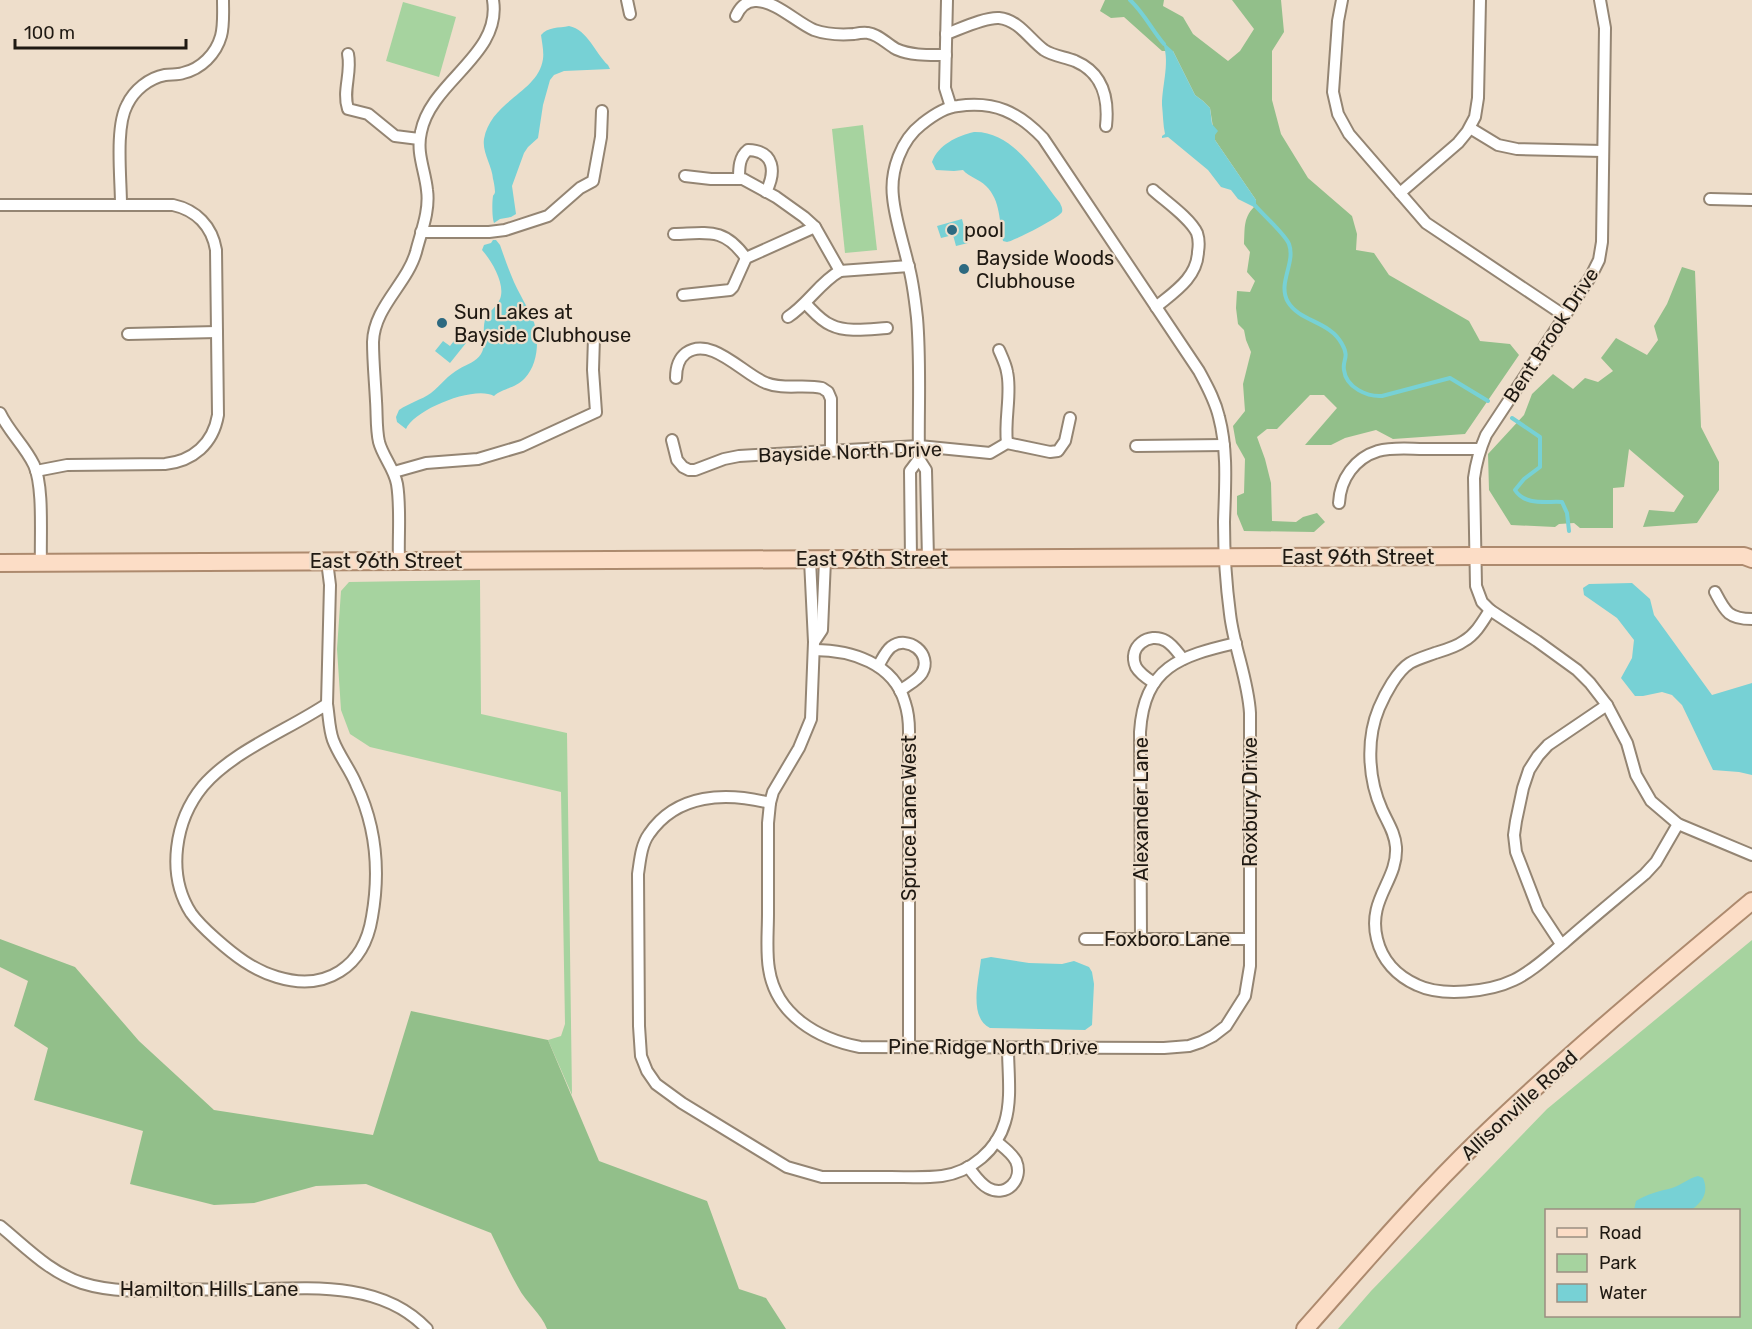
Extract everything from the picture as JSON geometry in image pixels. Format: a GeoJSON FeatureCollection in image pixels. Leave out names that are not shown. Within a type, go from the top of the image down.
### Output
{"type":"FeatureCollection","features":[{"type":"Feature","properties":{"kind":"main road","name":"East 96th Street"},"geometry":{"type":"LineString","coordinates":[[0,563],[1749,556]]}},
{"type":"Feature","properties":{"kind":"main road","name":"Allisonville Road"},"geometry":{"type":"LineString","coordinates":[[1305,1329],[1415,1207],[1485,1135],[1649,987],[1752,901]]}},
{"type":"Feature","properties":{"kind":"street"},"geometry":{"type":"LineString","coordinates":[[121,205],[121,125],[127,105],[136,91],[148,81],[163,75],[189,71],[207,61],[221,38],[223,0]]}},
{"type":"Feature","properties":{"kind":"street"},"geometry":{"type":"LineString","coordinates":[[399,561],[398,490],[394,472],[379,439],[375,327],[412,262],[426,212],[428,196],[420,158],[423,122],[431,105],[486,40],[493,20],[493,0]]}},
{"type":"Feature","properties":{"kind":"street"},"geometry":{"type":"LineString","coordinates":[[627,0],[630,14]]}},
{"type":"Feature","properties":{"kind":"street"},"geometry":{"type":"LineString","coordinates":[[928,559],[926,470],[919,459],[918,326],[909,266],[892,197],[896,164],[907,140],[928,119],[951,107],[945,88],[947,0]]}},
{"type":"Feature","properties":{"kind":"street"},"geometry":{"type":"LineString","coordinates":[[1342,0],[1333,81],[1336,109],[1349,134],[1426,223],[1565,316]]}},
{"type":"Feature","properties":{"kind":"street"},"geometry":{"type":"LineString","coordinates":[[1400,193],[1458,143],[1470,128],[1475,117],[1480,0]]}},
{"type":"Feature","properties":{"kind":"street","name":"Bent Brook Drive"},"geometry":{"type":"LineString","coordinates":[[1490,610],[1482,602],[1476,586],[1474,478],[1480,449],[1486,435],[1592,276],[1600,256],[1605,28],[1600,0]]}},
{"type":"Feature","properties":{"kind":"street"},"geometry":{"type":"LineString","coordinates":[[736,16],[741,6],[758,1],[789,13],[803,24],[823,33],[837,36],[868,33],[907,53],[946,55]]}},
{"type":"Feature","properties":{"kind":"street"},"geometry":{"type":"LineString","coordinates":[[946,34],[992,19],[1012,22],[1046,51],[1073,60],[1092,72],[1105,92],[1106,126]]}},
{"type":"Feature","properties":{"kind":"street"},"geometry":{"type":"LineString","coordinates":[[348,54],[349,72],[345,97],[348,109],[368,114],[395,136],[420,139]]}},
{"type":"Feature","properties":{"kind":"street","name":"Roxbury Drive"},"geometry":{"type":"LineString","coordinates":[[951,107],[970,104],[1001,108],[1025,120],[1043,138],[1199,371],[1219,416],[1224,445],[1225,557],[1230,618],[1249,696],[1250,939],[1249,981],[1245,996],[1227,1026],[1213,1036]]}},
{"type":"Feature","properties":{"kind":"street"},"geometry":{"type":"LineString","coordinates":[[421,232],[498,231],[553,213],[572,194],[593,181],[601,137],[602,111]]}},
{"type":"Feature","properties":{"kind":"street"},"geometry":{"type":"LineString","coordinates":[[1470,128],[1505,147],[1603,151]]}},
{"type":"Feature","properties":{"kind":"street"},"geometry":{"type":"LineString","coordinates":[[739,179],[743,154],[748,150],[759,152],[770,160],[772,168],[772,176],[766,192]]}},
{"type":"Feature","properties":{"kind":"street"},"geometry":{"type":"LineString","coordinates":[[685,176],[746,180],[766,192],[815,227],[840,271]]}},
{"type":"Feature","properties":{"kind":"street"},"geometry":{"type":"LineString","coordinates":[[1153,190],[1191,225],[1196,232],[1199,244],[1197,263],[1189,277],[1156,308]]}},
{"type":"Feature","properties":{"kind":"street"},"geometry":{"type":"LineString","coordinates":[[1710,199],[1752,200]]}},
{"type":"Feature","properties":{"kind":"street"},"geometry":{"type":"LineString","coordinates":[[0,205],[173,205],[189,210],[206,224],[217,253],[217,419],[209,441],[193,456],[178,462],[68,465],[36,471]]}},
{"type":"Feature","properties":{"kind":"street"},"geometry":{"type":"LineString","coordinates":[[682,295],[730,290],[746,258],[815,227]]}},
{"type":"Feature","properties":{"kind":"street"},"geometry":{"type":"LineString","coordinates":[[674,234],[717,234],[732,242],[746,258]]}},
{"type":"Feature","properties":{"kind":"street"},"geometry":{"type":"LineString","coordinates":[[788,317],[806,304],[831,277],[840,271],[909,266]]}},
{"type":"Feature","properties":{"kind":"street"},"geometry":{"type":"LineString","coordinates":[[806,304],[824,321],[842,329],[887,328]]}},
{"type":"Feature","properties":{"kind":"street"},"geometry":{"type":"LineString","coordinates":[[128,334],[218,332]]}},
{"type":"Feature","properties":{"kind":"street"},"geometry":{"type":"LineString","coordinates":[[394,472],[426,463],[478,459],[522,446],[596,411],[592,370],[594,337]]}},
{"type":"Feature","properties":{"kind":"street"},"geometry":{"type":"LineString","coordinates":[[676,378],[678,366],[684,355],[703,349],[724,356],[764,383],[822,388],[828,392],[831,399],[831,450]]}},
{"type":"Feature","properties":{"kind":"street"},"geometry":{"type":"LineString","coordinates":[[999,350],[1007,373],[1005,431],[1007,443],[1050,452],[1058,451],[1065,441],[1070,418]]}},
{"type":"Feature","properties":{"kind":"street"},"geometry":{"type":"LineString","coordinates":[[0,413],[36,471],[39,488],[41,563]]}},
{"type":"Feature","properties":{"kind":"street","name":"Bayside North Drive"},"geometry":{"type":"LineString","coordinates":[[672,440],[675,456],[680,464],[689,470],[740,456],[919,446],[990,453],[1007,443]]}},
{"type":"Feature","properties":{"kind":"street"},"geometry":{"type":"LineString","coordinates":[[1136,446],[1224,445]]}},
{"type":"Feature","properties":{"kind":"street"},"geometry":{"type":"LineString","coordinates":[[1339,503],[1342,487],[1349,472],[1365,457],[1381,450],[1480,449]]}},
{"type":"Feature","properties":{"kind":"street"},"geometry":{"type":"LineString","coordinates":[[911,559],[910,471],[919,459]]}},
{"type":"Feature","properties":{"kind":"street"},"geometry":{"type":"LineString","coordinates":[[818,560],[822,630],[814,646],[811,719],[799,748],[773,792],[770,803],[752,798],[723,796],[698,799],[680,806],[665,816],[648,835],[641,854],[638,874],[641,1056],[656,1084],[682,1103],[787,1167],[822,1176],[941,1176],[968,1167],[987,1152],[996,1141],[1005,1121],[1008,1100],[1008,1048]]}},
{"type":"Feature","properties":{"kind":"street"},"geometry":{"type":"LineString","coordinates":[[327,561],[330,585],[327,704],[330,726],[333,740],[364,802],[376,862],[376,890],[369,930],[354,960],[332,977],[312,981],[295,981],[277,977],[244,962],[203,928],[192,914],[180,889],[176,863],[177,848],[184,818],[197,794],[214,775],[228,762],[327,704]]}},
{"type":"Feature","properties":{"kind":"street"},"geometry":{"type":"LineString","coordinates":[[1715,592],[1724,610],[1729,614],[1737,618],[1752,619]]}},
{"type":"Feature","properties":{"kind":"street"},"geometry":{"type":"LineString","coordinates":[[1678,824],[1656,862],[1645,874],[1538,964],[1515,980],[1477,991],[1438,991],[1424,988],[1404,978],[1387,962],[1377,938],[1376,907],[1394,866],[1396,851],[1395,836],[1376,794],[1372,777],[1371,744],[1374,725],[1390,685],[1408,664],[1466,641],[1490,610],[1577,670],[1590,683],[1607,705],[1627,743],[1636,775],[1651,801],[1678,824],[1752,855]]}},
{"type":"Feature","properties":{"kind":"street"},"geometry":{"type":"LineString","coordinates":[[1154,683],[1143,675],[1135,664],[1135,652],[1142,641],[1154,637],[1160,638],[1172,645],[1183,659]]}},
{"type":"Feature","properties":{"kind":"street"},"geometry":{"type":"LineString","coordinates":[[878,666],[887,651],[898,643],[910,643],[921,651],[925,663],[923,670],[915,680],[900,691]]}},
{"type":"Feature","properties":{"kind":"street","name":"Alexander Lane"},"geometry":{"type":"LineString","coordinates":[[1141,938],[1140,732],[1143,705],[1154,683],[1165,671],[1183,659],[1236,643]]}},
{"type":"Feature","properties":{"kind":"street","name":"Spruce Lane West"},"geometry":{"type":"LineString","coordinates":[[814,646],[844,652],[866,659],[878,666],[900,691],[905,702],[909,731],[909,1047]]}},
{"type":"Feature","properties":{"kind":"street"},"geometry":{"type":"LineString","coordinates":[[1561,944],[1538,909],[1516,852],[1514,835],[1516,821],[1529,770],[1538,756],[1548,745],[1607,705]]}},
{"type":"Feature","properties":{"kind":"street","name":"Pine Ridge North Drive"},"geometry":{"type":"LineString","coordinates":[[770,803],[768,969],[777,995],[793,1017],[831,1040],[860,1047],[1181,1047],[1213,1036]]}},
{"type":"Feature","properties":{"kind":"street","name":"Foxboro Lane"},"geometry":{"type":"LineString","coordinates":[[1085,939],[1250,939]]}},
{"type":"Feature","properties":{"kind":"street"},"geometry":{"type":"LineString","coordinates":[[968,1167],[987,1188],[1000,1191],[1012,1186],[1017,1180],[1016,1162],[1007,1149],[996,1141]]}},
{"type":"Feature","properties":{"kind":"street","name":"Hamilton Hills Lane"},"geometry":{"type":"LineString","coordinates":[[0,1226],[59,1274],[97,1287],[143,1291],[290,1288],[351,1290],[394,1303],[419,1320],[427,1329]]}},
{"type":"Feature","properties":{"kind":"green space"},"geometry":{"type":"Polygon","coordinates":[[[1105,0],[1164,0],[1163,6],[1183,17],[1193,34],[1228,61],[1240,51],[1254,29],[1232,0],[1281,0],[1284,32],[1272,51],[1272,100],[1281,134],[1308,178],[1352,216],[1357,234],[1356,250],[1374,253],[1389,275],[1469,321],[1480,341],[1510,344],[1519,355],[1465,434],[1393,439],[1376,430],[1345,438],[1331,445],[1305,445],[1337,408],[1324,395],[1310,395],[1277,429],[1267,429],[1257,437],[1271,483],[1272,521],[1296,522],[1303,517],[1317,513],[1325,522],[1314,532],[1244,531],[1237,514],[1237,496],[1244,493],[1245,459],[1236,443],[1233,426],[1245,411],[1243,384],[1251,352],[1244,330],[1238,324],[1237,291],[1250,292],[1255,281],[1247,272],[1250,252],[1244,244],[1246,223],[1256,205],[1256,200],[1215,140],[1210,108],[1195,95],[1173,51],[1162,51],[1124,17],[1111,18],[1100,11],[1105,0]]]}},
{"type":"Feature","properties":{"kind":"green space"},"geometry":{"type":"Polygon","coordinates":[[[403,2],[456,17],[439,77],[386,61],[403,2]]]}},
{"type":"Feature","properties":{"kind":"green space"},"geometry":{"type":"Polygon","coordinates":[[[863,125],[877,250],[845,253],[832,129],[863,125]]]}},
{"type":"Feature","properties":{"kind":"green space"},"geometry":{"type":"Polygon","coordinates":[[[1682,267],[1695,271],[1701,427],[1719,462],[1719,490],[1697,523],[1643,527],[1649,510],[1674,512],[1684,496],[1629,449],[1624,487],[1613,488],[1613,528],[1580,528],[1574,523],[1559,524],[1555,527],[1511,525],[1489,490],[1488,454],[1524,415],[1532,394],[1553,374],[1573,389],[1585,378],[1598,382],[1613,371],[1601,358],[1616,338],[1647,355],[1658,340],[1654,326],[1667,304],[1682,267]]]}},
{"type":"Feature","properties":{"kind":"green space"},"geometry":{"type":"Polygon","coordinates":[[[480,580],[481,714],[567,733],[572,1095],[548,1040],[561,1036],[565,1024],[561,792],[370,747],[350,734],[341,710],[337,649],[341,591],[349,582],[480,580]]]}},
{"type":"Feature","properties":{"kind":"green space"},"geometry":{"type":"Polygon","coordinates":[[[0,939],[75,967],[139,1041],[214,1110],[373,1135],[411,1011],[548,1040],[599,1161],[707,1201],[739,1289],[766,1298],[786,1329],[547,1329],[521,1293],[491,1233],[366,1184],[316,1186],[254,1203],[214,1205],[130,1184],[143,1131],[34,1100],[48,1048],[14,1026],[28,981],[0,967],[0,939]]]}},
{"type":"Feature","properties":{"kind":"green space"},"geometry":{"type":"Polygon","coordinates":[[[1752,940],[1752,1329],[1338,1329],[1371,1291],[1547,1109],[1752,940]]]}},
{"type":"Feature","properties":{"kind":"water"},"geometry":{"type":"Polygon","coordinates":[[[569,26],[576,28],[586,37],[610,69],[564,71],[554,75],[550,80],[538,138],[524,153],[512,186],[516,214],[494,223],[492,206],[495,187],[484,144],[488,126],[495,115],[533,80],[539,71],[543,59],[541,35],[550,29],[569,26]]]}},
{"type":"Feature","properties":{"kind":"water"},"geometry":{"type":"Polygon","coordinates":[[[1162,41],[1173,51],[1195,95],[1210,108],[1212,124],[1218,131],[1215,140],[1256,200],[1254,207],[1238,199],[1231,190],[1221,187],[1208,170],[1168,137],[1162,138],[1165,134],[1162,105],[1166,56],[1162,41]]]}},
{"type":"Feature","properties":{"kind":"water"},"geometry":{"type":"Polygon","coordinates":[[[974,132],[1001,139],[1024,157],[1060,203],[1062,212],[1027,234],[1007,242],[1003,241],[997,205],[986,186],[963,170],[936,170],[932,162],[943,146],[974,132]]]}},
{"type":"Feature","properties":{"kind":"water","name":"pool"},"geometry":{"type":"Polygon","coordinates":[[[962,219],[968,243],[956,246],[953,235],[941,238],[937,226],[962,219]]]}},
{"type":"Feature","properties":{"kind":"water"},"geometry":{"type":"Polygon","coordinates":[[[493,240],[500,245],[512,277],[535,324],[537,349],[530,372],[521,382],[494,396],[485,393],[473,394],[445,401],[420,414],[406,429],[397,422],[396,417],[399,410],[431,393],[455,371],[477,359],[483,350],[486,317],[499,302],[501,293],[497,273],[482,250],[484,245],[493,240]]]}},
{"type":"Feature","properties":{"kind":"water"},"geometry":{"type":"Polygon","coordinates":[[[457,337],[466,343],[450,363],[435,351],[443,341],[450,346],[457,337]]]}},
{"type":"Feature","properties":{"kind":"water"},"geometry":{"type":"Polygon","coordinates":[[[1632,583],[1650,599],[1654,615],[1712,695],[1752,683],[1752,775],[1713,770],[1682,705],[1672,695],[1662,692],[1635,696],[1621,678],[1632,658],[1634,640],[1617,618],[1584,595],[1583,588],[1589,584],[1632,583]]]}},
{"type":"Feature","properties":{"kind":"water"},"geometry":{"type":"Polygon","coordinates":[[[991,957],[1029,963],[1062,964],[1074,961],[1089,967],[1094,984],[1092,1025],[1085,1030],[990,1028],[983,1023],[979,1015],[976,997],[981,959],[991,957]]]}},
{"type":"Feature","properties":{"kind":"water"},"geometry":{"type":"Polygon","coordinates":[[[1698,1176],[1703,1178],[1705,1183],[1702,1200],[1692,1209],[1634,1209],[1636,1201],[1675,1187],[1698,1176]]]}},
{"type":"Feature","properties":{"kind":"waterway"},"geometry":{"type":"LineString","coordinates":[[1130,0],[1164,44]]}},
{"type":"Feature","properties":{"kind":"waterway"},"geometry":{"type":"LineString","coordinates":[[1252,202],[1289,244],[1291,251],[1284,288],[1288,302],[1300,314],[1337,336],[1346,356],[1344,367],[1346,376],[1353,386],[1364,393],[1382,396],[1450,378],[1488,401]]}},
{"type":"Feature","properties":{"kind":"waterway"},"geometry":{"type":"LineString","coordinates":[[1512,418],[1540,437],[1540,467],[1524,479],[1515,490],[1530,501],[1562,502],[1567,513],[1569,531]]}},
{"type":"Feature","properties":{"kind":"place","name":"pool"},"geometry":{"type":"Point","coordinates":[952,230]}},
{"type":"Feature","properties":{"kind":"place","name":"Bayside Woods Clubhouse"},"geometry":{"type":"Point","coordinates":[964,269]}},
{"type":"Feature","properties":{"kind":"place","name":"Sun Lakes at Bayside Clubhouse"},"geometry":{"type":"Point","coordinates":[442,323]}}]}
